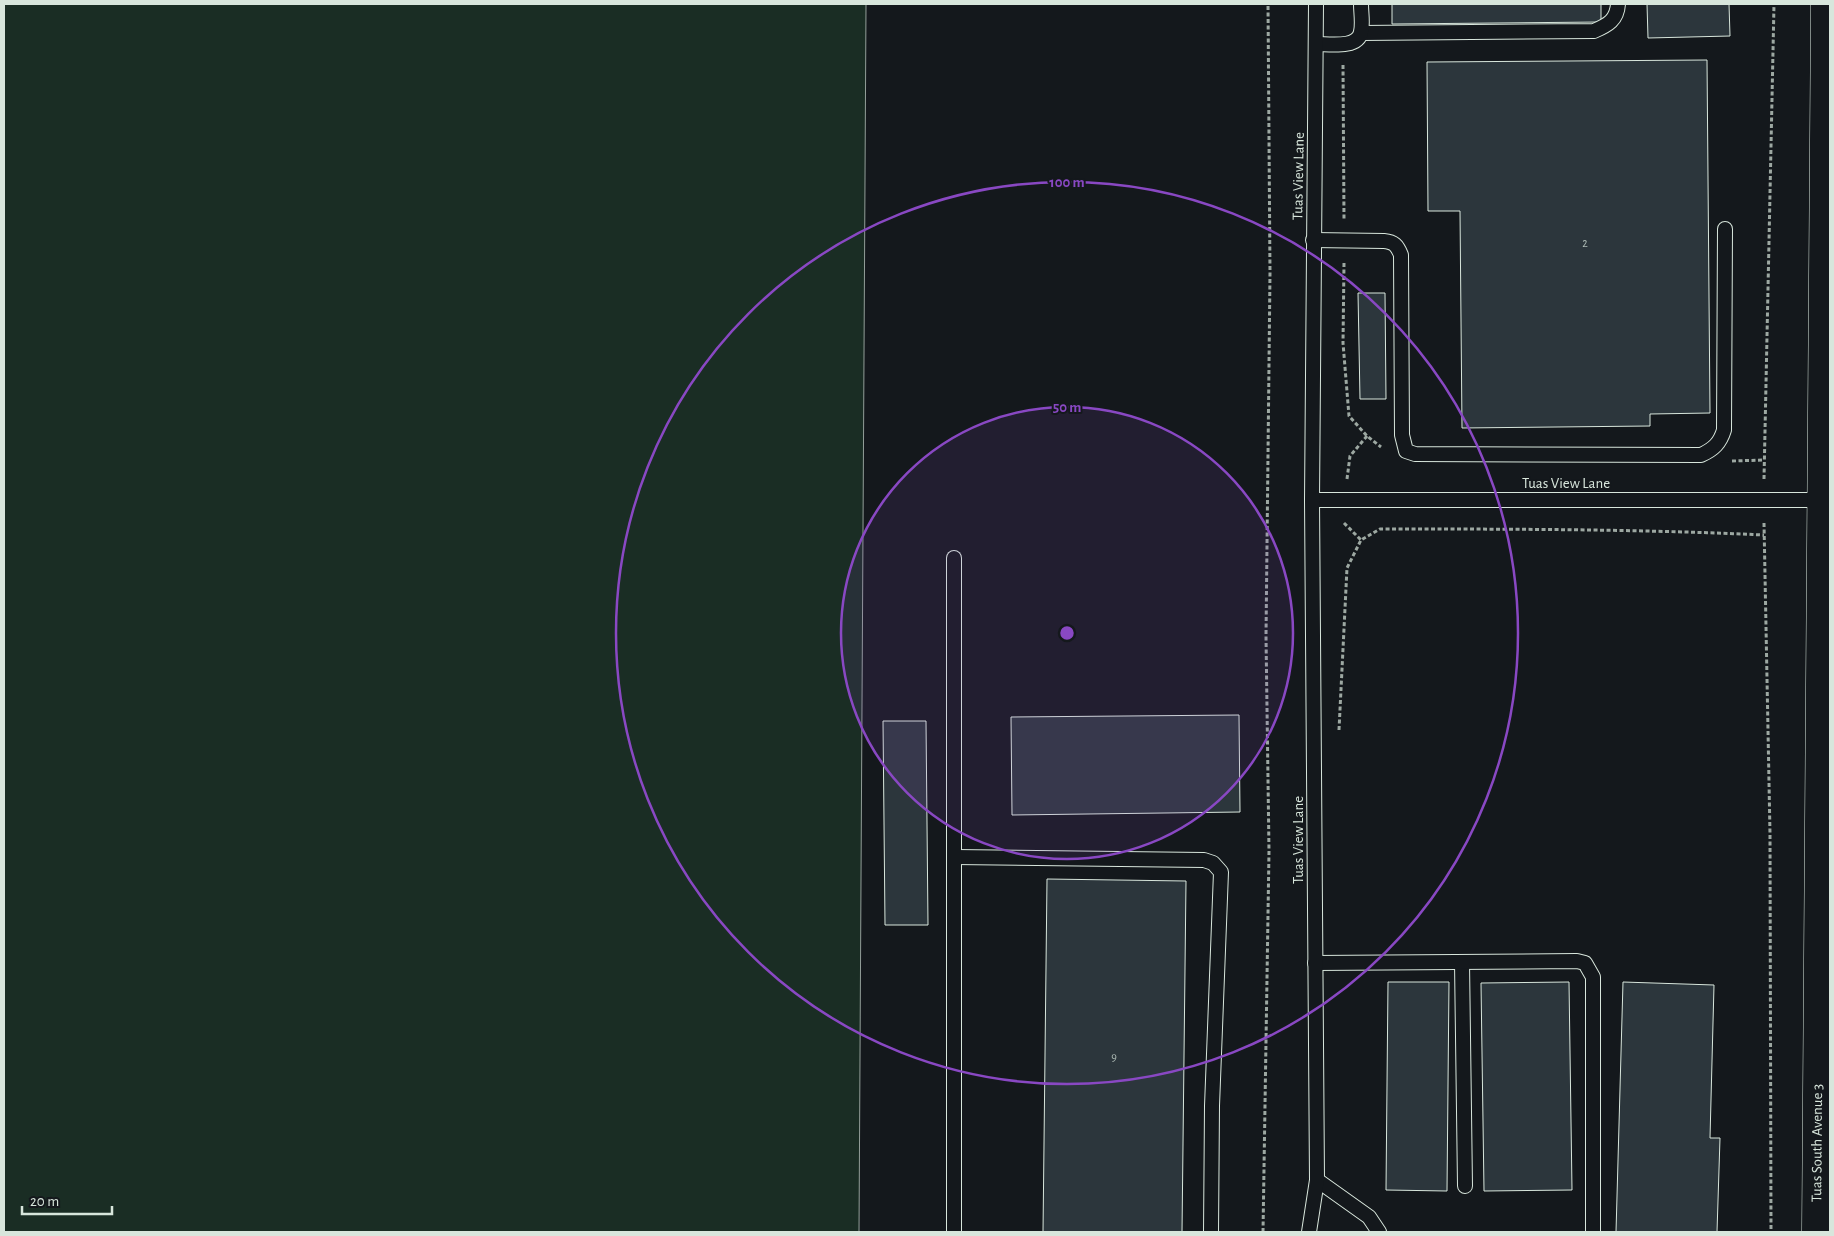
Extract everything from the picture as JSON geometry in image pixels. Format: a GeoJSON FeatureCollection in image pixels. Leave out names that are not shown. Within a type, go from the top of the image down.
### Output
{"type":"FeatureCollection","features":[{"type":"Feature","properties":{"kind":"street","name":"Tuas South Avenue 3"},"geometry":{"type":"LineString","coordinates":[[1816,1232],[1825,4]]}},
{"type":"Feature","properties":{"kind":"lane","name":"Tuas View Lane"},"geometry":{"type":"LineString","coordinates":[[1309,1232],[1317,1180],[1312,500],[1316,4]]}},
{"type":"Feature","properties":{"kind":"lane"},"geometry":{"type":"LineString","coordinates":[[1316,44],[1351,44],[1356,41],[1361,33],[1361,4]]}},
{"type":"Feature","properties":{"kind":"lane"},"geometry":{"type":"LineString","coordinates":[[1361,33],[1594,31],[1615,19],[1618,4]]}},
{"type":"Feature","properties":{"kind":"lane"},"geometry":{"type":"LineString","coordinates":[[1313,240],[1393,242],[1398,247],[1401,255],[1402,435],[1406,451],[1415,454],[1701,455],[1711,450],[1721,441],[1724,430],[1725,230]]}},
{"type":"Feature","properties":{"kind":"lane","name":"Tuas View Lane"},"geometry":{"type":"LineString","coordinates":[[1312,500],[1820,500]]}},
{"type":"Feature","properties":{"kind":"lane"},"geometry":{"type":"LineString","coordinates":[[954,558],[954,1232]]}},
{"type":"Feature","properties":{"kind":"lane"},"geometry":{"type":"LineString","coordinates":[[955,857],[1204,860],[1213,864],[1220,872],[1212,1106],[1211,1232]]}},
{"type":"Feature","properties":{"kind":"lane"},"geometry":{"type":"LineString","coordinates":[[1316,962],[1578,961],[1585,963],[1593,977],[1593,1232]]}},
{"type":"Feature","properties":{"kind":"lane"},"geometry":{"type":"LineString","coordinates":[[1462,962],[1465,1186]]}},
{"type":"Feature","properties":{"kind":"lane"},"geometry":{"type":"LineString","coordinates":[[1317,1180],[1369,1217],[1379,1232]]}},
{"type":"Feature","properties":{"kind":"path"},"geometry":{"type":"LineString","coordinates":[[1263,1232],[1269,852],[1266,636],[1270,273],[1268,4]]}},
{"type":"Feature","properties":{"kind":"path"},"geometry":{"type":"LineString","coordinates":[[1771,1232],[1770,834],[1763,500],[1774,4]]}},
{"type":"Feature","properties":{"kind":"path"},"geometry":{"type":"LineString","coordinates":[[1343,44],[1343,343],[1349,416],[1367,436],[1383,449]]}},
{"type":"Feature","properties":{"kind":"path"},"geometry":{"type":"LineString","coordinates":[[1726,461],[1764,460]]}},
{"type":"Feature","properties":{"kind":"path"},"geometry":{"type":"LineString","coordinates":[[1338,731],[1347,568],[1361,540],[1380,529],[1688,531],[1764,535]]}},
{"type":"Feature","properties":{"kind":"green space"},"geometry":{"type":"Polygon","coordinates":[[[4,4],[866,4],[859,1232],[4,1232],[4,4]]]}},
{"type":"Feature","properties":{"kind":"building"},"geometry":{"type":"Polygon","coordinates":[[[1392,4],[1601,4],[1601,22],[1392,24],[1392,4]]]}},
{"type":"Feature","properties":{"kind":"building"},"geometry":{"type":"Polygon","coordinates":[[[1647,4],[1729,4],[1730,36],[1648,38],[1647,4]]]}},
{"type":"Feature","properties":{"kind":"building"},"geometry":{"type":"Polygon","coordinates":[[[1707,60],[1710,413],[1650,414],[1650,426],[1462,428],[1460,211],[1428,211],[1427,62],[1707,60]]]}},
{"type":"Feature","properties":{"kind":"building"},"geometry":{"type":"Polygon","coordinates":[[[1358,293],[1385,293],[1386,399],[1360,399],[1358,293]]]}},
{"type":"Feature","properties":{"kind":"building"},"geometry":{"type":"Polygon","coordinates":[[[1239,715],[1240,812],[1012,815],[1011,717],[1239,715]]]}},
{"type":"Feature","properties":{"kind":"building"},"geometry":{"type":"Polygon","coordinates":[[[883,721],[926,721],[928,925],[885,925],[883,721]]]}},
{"type":"Feature","properties":{"kind":"building"},"geometry":{"type":"Polygon","coordinates":[[[1047,879],[1186,881],[1182,1232],[1043,1232],[1047,879]]]}},
{"type":"Feature","properties":{"kind":"building"},"geometry":{"type":"Polygon","coordinates":[[[1388,982],[1449,982],[1447,1191],[1386,1190],[1388,982]]]}},
{"type":"Feature","properties":{"kind":"building"},"geometry":{"type":"Polygon","coordinates":[[[1569,982],[1572,1190],[1484,1191],[1481,983],[1569,982]]]}},
{"type":"Feature","properties":{"kind":"building"},"geometry":{"type":"Polygon","coordinates":[[[1623,982],[1714,985],[1710,1138],[1720,1138],[1717,1232],[1616,1232],[1623,982]]]}}]}
